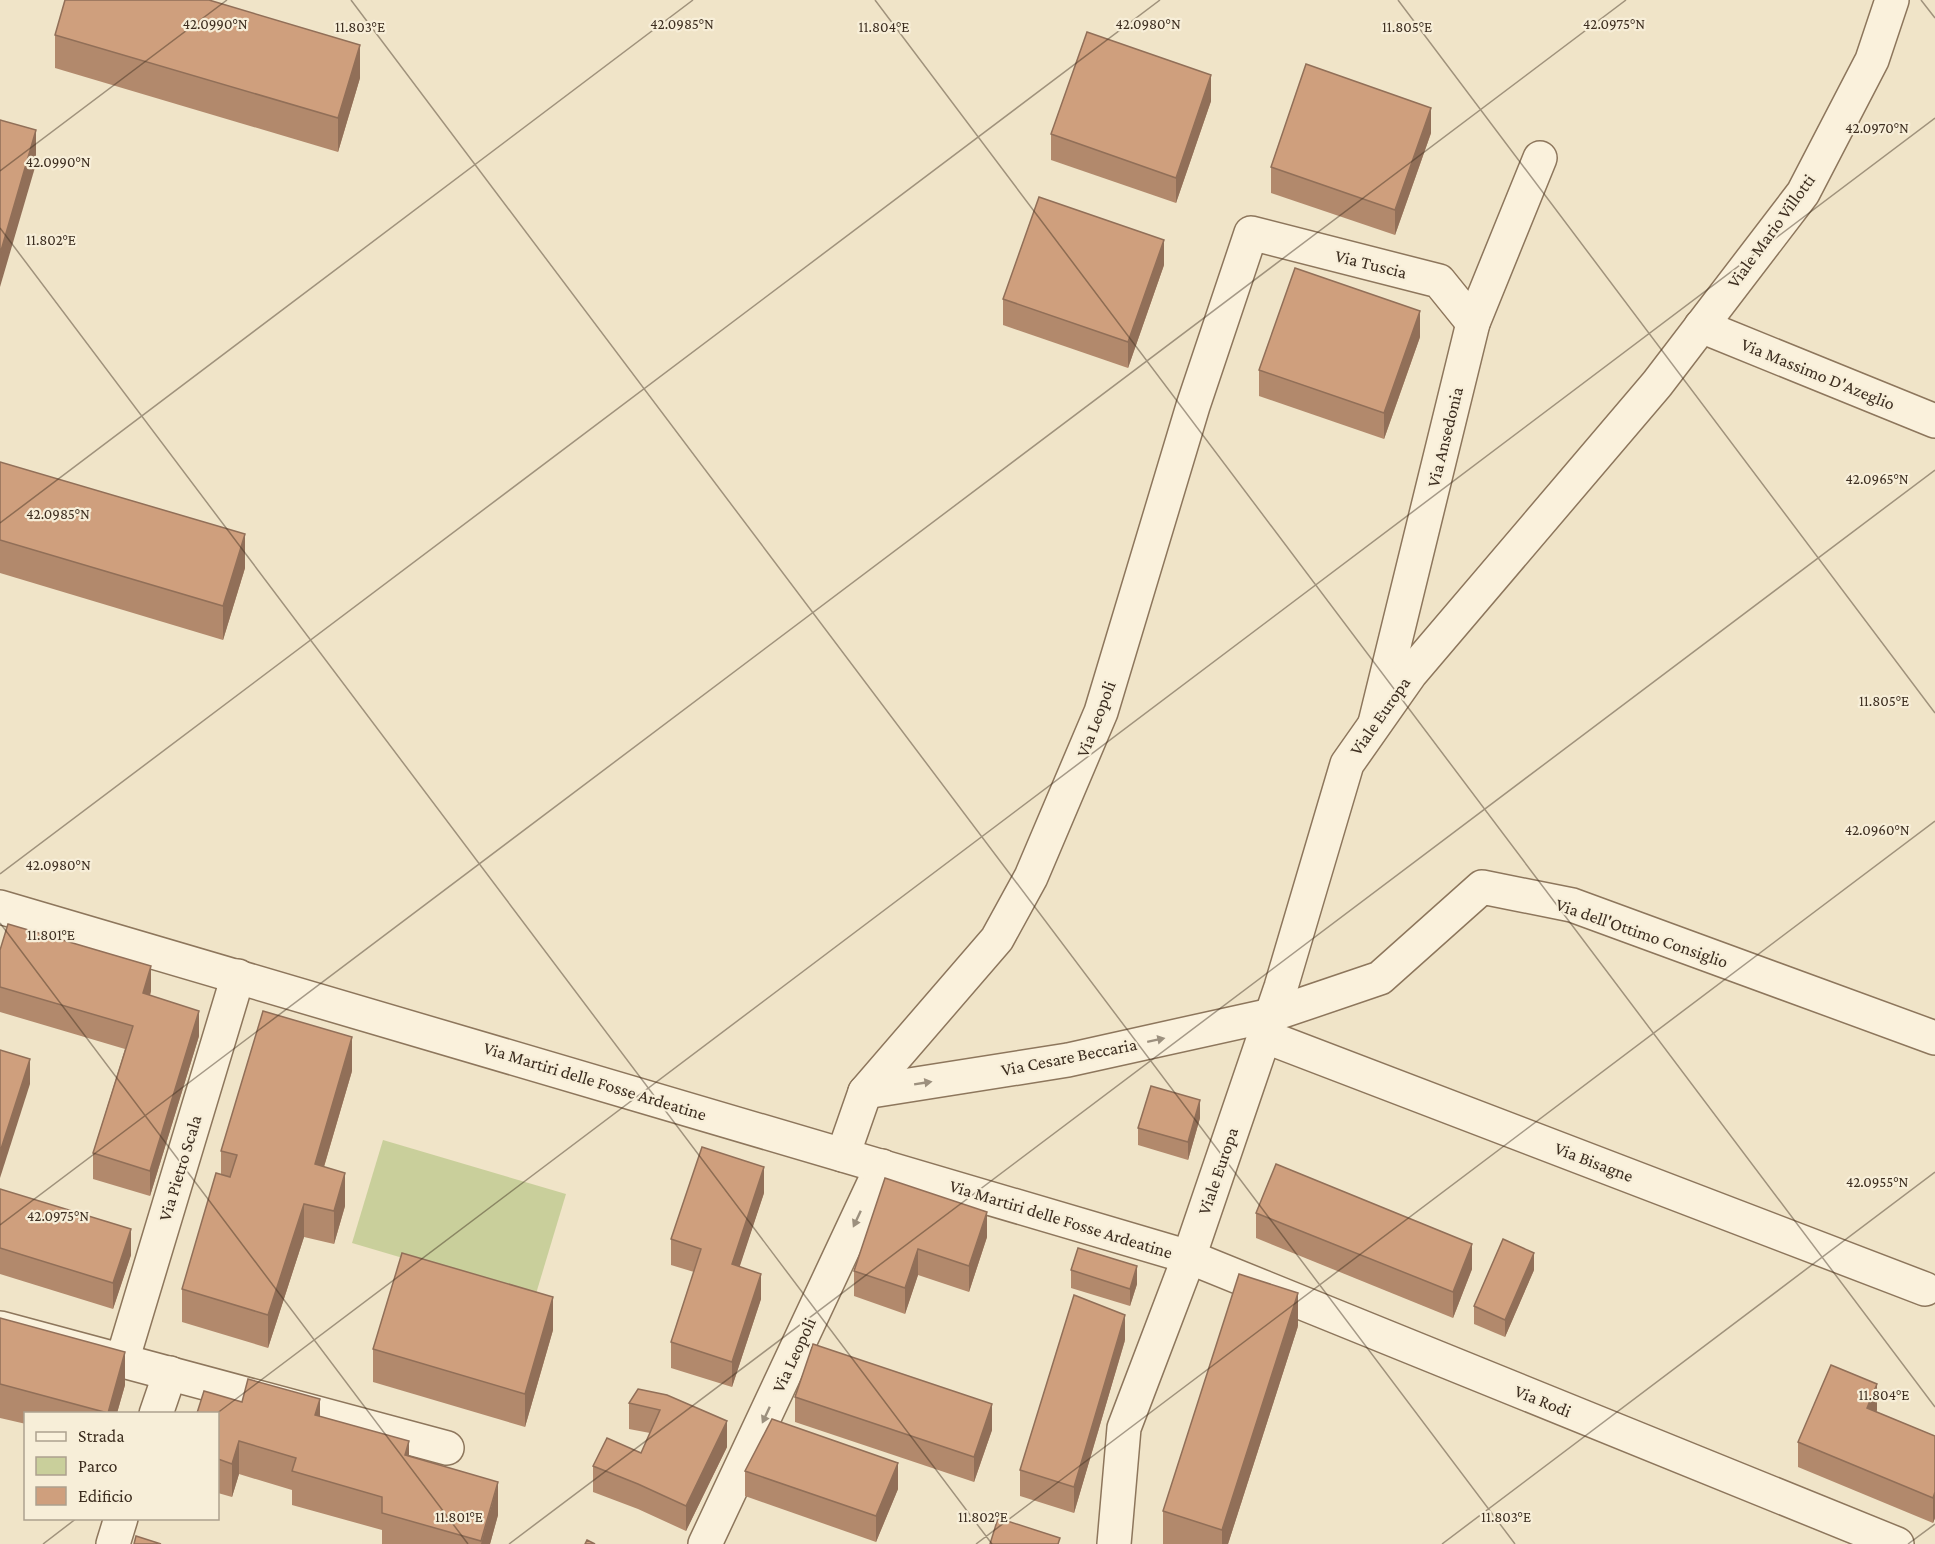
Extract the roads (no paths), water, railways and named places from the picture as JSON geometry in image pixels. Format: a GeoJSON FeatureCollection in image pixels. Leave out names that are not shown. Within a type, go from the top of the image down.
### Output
{"type":"FeatureCollection","features":[{"type":"Feature","properties":{"kind":"street","name":"Viale Mario Villotti"},"geometry":{"type":"LineString","coordinates":[[1701,326],[1803,193],[1872,60],[1892,0]]}},
{"type":"Feature","properties":{"kind":"street","name":"Via Ansedonia"},"geometry":{"type":"LineString","coordinates":[[1375,723],[1473,323],[1540,158]]}},
{"type":"Feature","properties":{"kind":"street","name":"Via Tuscia"},"geometry":{"type":"LineString","coordinates":[[1251,233],[1439,281],[1473,323]]}},
{"type":"Feature","properties":{"kind":"street","name":"Via Leopoli"},"geometry":{"type":"LineString","coordinates":[[843,1155],[865,1092],[997,939],[1031,877],[1101,712],[1193,406],[1251,233]]}},
{"type":"Feature","properties":{"kind":"street","name":"Via Massimo D'Azeglio"},"geometry":{"type":"LineString","coordinates":[[1701,326],[1935,421]]}},
{"type":"Feature","properties":{"kind":"street","name":"Viale Europa"},"geometry":{"type":"LineString","coordinates":[[1114,1544],[1124,1428],[1189,1257],[1281,987],[1347,764],[1411,673],[1657,384],[1701,326]]}},
{"type":"Feature","properties":{"kind":"street","name":"Via dell'Ottimo Consiglio"},"geometry":{"type":"LineString","coordinates":[[1267,1026],[1380,978],[1482,887],[1572,905],[1935,1038]]}},
{"type":"Feature","properties":{"kind":"street","name":"Via Martiri delle Fosse Ardeatine"},"geometry":{"type":"LineString","coordinates":[[0,907],[1189,1257]]}},
{"type":"Feature","properties":{"kind":"street","name":"Via Pietro Scala"},"geometry":{"type":"LineString","coordinates":[[122,1361],[238,976]]}},
{"type":"Feature","properties":{"kind":"street","name":"Via Cesare Beccaria"},"geometry":{"type":"LineString","coordinates":[[865,1092],[1267,1026]]}},
{"type":"Feature","properties":{"kind":"street","name":"Via Bisagne"},"geometry":{"type":"LineString","coordinates":[[1267,1026],[1925,1289]]}},
{"type":"Feature","properties":{"kind":"street","name":"Via Leopoli"},"geometry":{"type":"LineString","coordinates":[[705,1544],[882,1166]]}},
{"type":"Feature","properties":{"kind":"street","name":"Via Rodi"},"geometry":{"type":"LineString","coordinates":[[1189,1257],[1897,1544]]}},
{"type":"Feature","properties":{"kind":"street"},"geometry":{"type":"LineString","coordinates":[[0,1328],[447,1448]]}},
{"type":"Feature","properties":{"kind":"street"},"geometry":{"type":"LineString","coordinates":[[156,1412],[170,1373]]}},
{"type":"Feature","properties":{"kind":"street"},"geometry":{"type":"LineString","coordinates":[[113,1544],[120,1520]]}}]}
